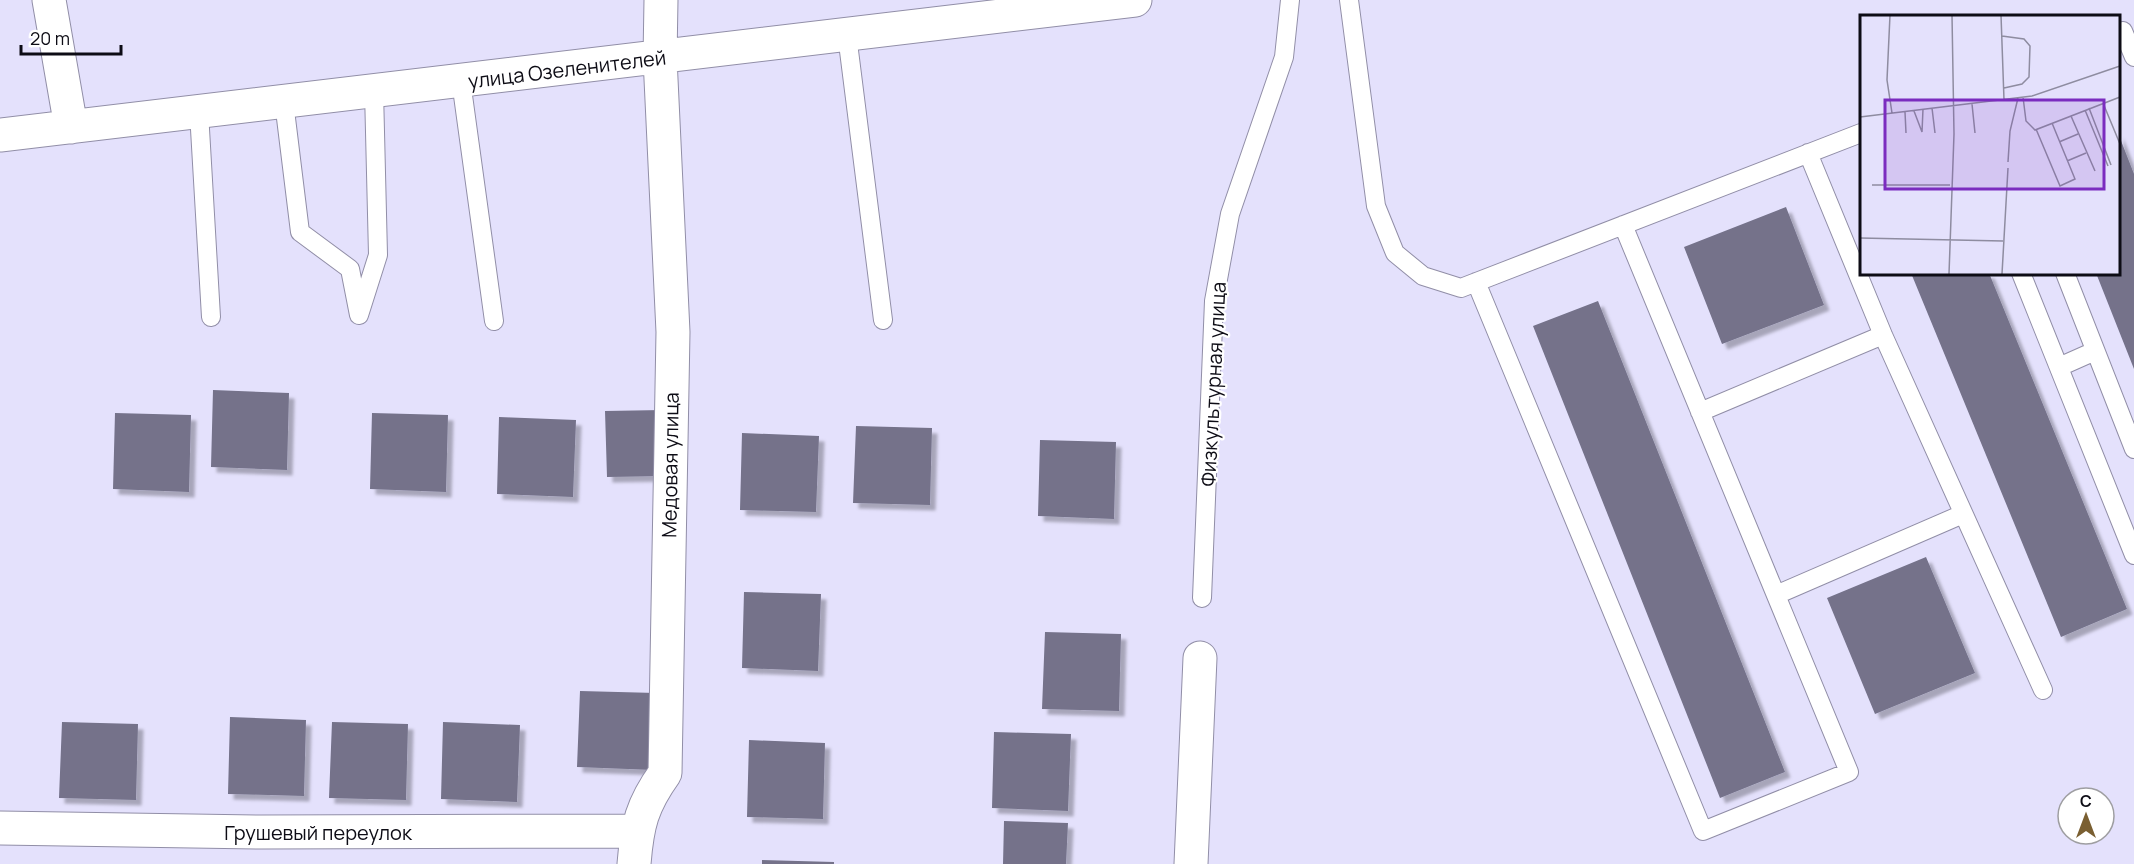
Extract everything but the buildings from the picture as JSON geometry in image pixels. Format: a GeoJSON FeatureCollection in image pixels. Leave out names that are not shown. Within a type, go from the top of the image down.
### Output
{"type":"FeatureCollection","features":[{"type":"Feature","properties":{"kind":"street"},"geometry":{"type":"LineString","coordinates":[[48,0],[71,127]]}},
{"type":"Feature","properties":{"kind":"street","name":"Медовая улица"},"geometry":{"type":"LineString","coordinates":[[634,864],[636,831],[649,795],[665,773],[673,332],[660,58],[661,0]]}},
{"type":"Feature","properties":{"kind":"street","name":"улица Озеленителей"},"geometry":{"type":"LineString","coordinates":[[0,135],[1135,0]]}},
{"type":"Feature","properties":{"kind":"street"},"geometry":{"type":"LineString","coordinates":[[1191,864],[1200,658]]}},
{"type":"Feature","properties":{"kind":"street","name":"Грушевый переулок"},"geometry":{"type":"LineString","coordinates":[[0,828],[261,832],[636,831]]}},
{"type":"Feature","properties":{"kind":"lane","name":"Физкультурная улица"},"geometry":{"type":"LineString","coordinates":[[1202,598],[1214,301],[1230,214],[1284,57],[1290,0]]}},
{"type":"Feature","properties":{"kind":"lane"},"geometry":{"type":"LineString","coordinates":[[1349,0],[1376,206],[1395,253],[1423,276],[1461,288],[1860,133]]}},
{"type":"Feature","properties":{"kind":"lane"},"geometry":{"type":"LineString","coordinates":[[2125,30],[2134,57]]}},
{"type":"Feature","properties":{"kind":"lane"},"geometry":{"type":"LineString","coordinates":[[847,35],[883,320]]}},
{"type":"Feature","properties":{"kind":"lane"},"geometry":{"type":"LineString","coordinates":[[460,81],[494,321]]}},
{"type":"Feature","properties":{"kind":"lane"},"geometry":{"type":"LineString","coordinates":[[284,102],[300,232],[350,269],[359,315],[378,255],[374,91]]}},
{"type":"Feature","properties":{"kind":"lane"},"geometry":{"type":"LineString","coordinates":[[199,112],[211,317]]}},
{"type":"Feature","properties":{"kind":"lane"},"geometry":{"type":"LineString","coordinates":[[1808,153],[1883,335],[2043,690]]}},
{"type":"Feature","properties":{"kind":"lane"},"geometry":{"type":"LineString","coordinates":[[1476,282],[1703,831],[1848,772],[1623,225]]}},
{"type":"Feature","properties":{"kind":"lane"},"geometry":{"type":"LineString","coordinates":[[2021,274],[2134,555]]}},
{"type":"Feature","properties":{"kind":"lane"},"geometry":{"type":"LineString","coordinates":[[2065,274],[2134,449]]}},
{"type":"Feature","properties":{"kind":"lane"},"geometry":{"type":"LineString","coordinates":[[1700,412],[1883,335]]}},
{"type":"Feature","properties":{"kind":"lane"},"geometry":{"type":"LineString","coordinates":[[2059,368],[2095,351]]}},
{"type":"Feature","properties":{"kind":"lane"},"geometry":{"type":"LineString","coordinates":[[1776,596],[1963,514]]}}]}
